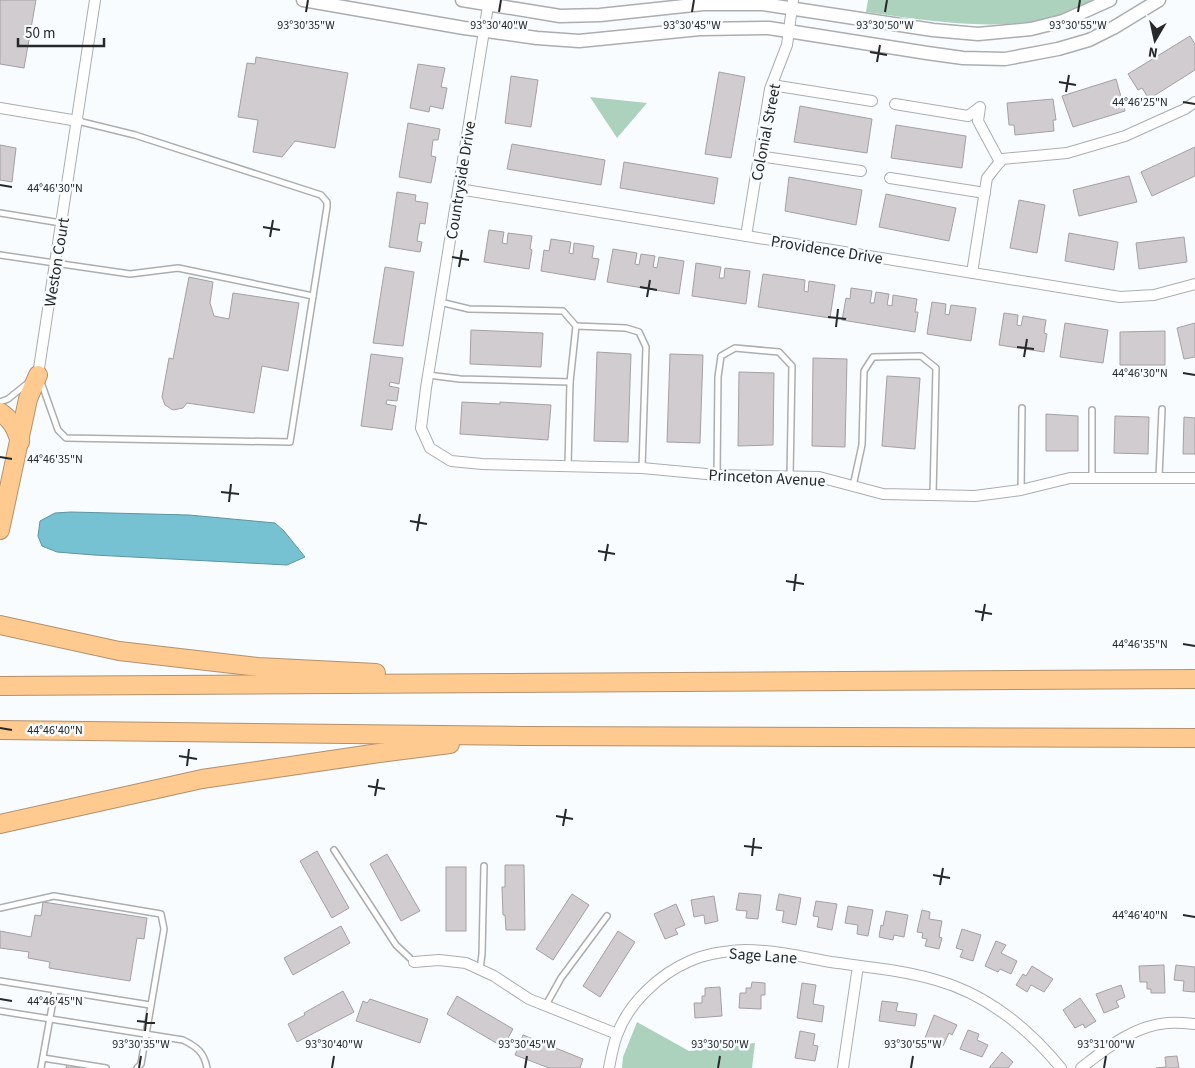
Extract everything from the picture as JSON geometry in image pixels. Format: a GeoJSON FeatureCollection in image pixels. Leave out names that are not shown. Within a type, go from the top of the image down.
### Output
{"type":"FeatureCollection","features":[{"type":"Feature","properties":{"kind":"highway"},"geometry":{"type":"LineString","coordinates":[[0,530],[28,400],[38,375]]}},
{"type":"Feature","properties":{"kind":"highway"},"geometry":{"type":"LineString","coordinates":[[0,412],[11,421],[20,442]]}},
{"type":"Feature","properties":{"kind":"highway"},"geometry":{"type":"LineString","coordinates":[[0,625],[120,651],[258,667],[556,683]]}},
{"type":"Feature","properties":{"kind":"highway"},"geometry":{"type":"LineString","coordinates":[[0,686],[1195,679]]}},
{"type":"Feature","properties":{"kind":"highway"},"geometry":{"type":"LineString","coordinates":[[0,730],[522,736],[1195,738]]}},
{"type":"Feature","properties":{"kind":"highway"},"geometry":{"type":"LineString","coordinates":[[0,824],[202,779],[379,753],[522,736]]}},
{"type":"Feature","properties":{"kind":"street","name":"Weston Court"},"geometry":{"type":"LineString","coordinates":[[38,375],[95,0]]}},
{"type":"Feature","properties":{"kind":"street"},"geometry":{"type":"LineString","coordinates":[[303,0],[537,38],[579,41],[635,37],[700,29],[768,28],[963,58],[1005,59],[1058,49],[1089,40],[1159,0]]}},
{"type":"Feature","properties":{"kind":"street"},"geometry":{"type":"LineString","coordinates":[[462,0],[489,2],[560,16],[600,15],[703,4],[793,4],[933,30],[978,34],[1031,29],[1063,22],[1110,0]]}},
{"type":"Feature","properties":{"kind":"street","name":"Countryside Drive"},"geometry":{"type":"LineString","coordinates":[[430,448],[421,428],[428,375],[489,2]]}},
{"type":"Feature","properties":{"kind":"street","name":"Colonial Street"},"geometry":{"type":"LineString","coordinates":[[746,236],[772,85],[787,46],[793,4]]}},
{"type":"Feature","properties":{"kind":"street"},"geometry":{"type":"LineString","coordinates":[[772,85],[872,101]]}},
{"type":"Feature","properties":{"kind":"street"},"geometry":{"type":"LineString","coordinates":[[972,273],[987,178],[1002,159],[1067,153],[1125,136],[1185,109],[1195,102]]}},
{"type":"Feature","properties":{"kind":"street"},"geometry":{"type":"LineString","coordinates":[[895,104],[968,116],[980,107],[978,121],[1000,162]]}},
{"type":"Feature","properties":{"kind":"street"},"geometry":{"type":"LineString","coordinates":[[0,108],[78,121]]}},
{"type":"Feature","properties":{"kind":"street"},"geometry":{"type":"LineString","coordinates":[[759,156],[861,171]]}},
{"type":"Feature","properties":{"kind":"street"},"geometry":{"type":"LineString","coordinates":[[890,178],[985,192]]}},
{"type":"Feature","properties":{"kind":"street","name":"Providence Drive"},"geometry":{"type":"LineString","coordinates":[[458,189],[1120,297],[1154,295],[1195,284]]}},
{"type":"Feature","properties":{"kind":"street","name":"Princeton Avenue"},"geometry":{"type":"LineString","coordinates":[[430,448],[451,461],[642,468],[718,475],[819,477],[883,494],[975,496],[1021,490],[1070,478],[1195,478]]}},
{"type":"Feature","properties":{"kind":"street","name":"Sage Lane"},"geometry":{"type":"LineString","coordinates":[[609,1068],[617,1034],[628,1014],[653,985],[689,961],[710,954],[747,950],[918,975],[937,980],[987,1003],[1017,1023],[1047,1051],[1061,1068]]}},
{"type":"Feature","properties":{"kind":"street"},"geometry":{"type":"LineString","coordinates":[[414,962],[439,960],[466,963],[494,976],[530,999],[617,1034]]}},
{"type":"Feature","properties":{"kind":"street"},"geometry":{"type":"LineString","coordinates":[[843,1068],[858,966]]}},
{"type":"Feature","properties":{"kind":"street"},"geometry":{"type":"LineString","coordinates":[[1081,1068],[1119,1040],[1144,1028],[1168,1023],[1195,1024]]}},
{"type":"Feature","properties":{"kind":"lane"},"geometry":{"type":"LineString","coordinates":[[0,402],[8,399],[38,375],[58,430],[66,438],[290,442],[327,202],[321,195],[135,135],[78,121]]}},
{"type":"Feature","properties":{"kind":"lane"},"geometry":{"type":"LineString","coordinates":[[0,213],[62,223]]}},
{"type":"Feature","properties":{"kind":"lane"},"geometry":{"type":"LineString","coordinates":[[0,255],[130,274],[178,268],[313,296]]}},
{"type":"Feature","properties":{"kind":"lane"},"geometry":{"type":"LineString","coordinates":[[440,302],[469,309],[563,311],[576,326],[626,328],[639,332],[646,347],[642,468]]}},
{"type":"Feature","properties":{"kind":"lane"},"geometry":{"type":"LineString","coordinates":[[568,466],[570,382],[576,326]]}},
{"type":"Feature","properties":{"kind":"lane"},"geometry":{"type":"LineString","coordinates":[[718,475],[718,377],[721,356],[735,348],[778,352],[792,366],[790,476]]}},
{"type":"Feature","properties":{"kind":"lane"},"geometry":{"type":"LineString","coordinates":[[853,486],[862,445],[864,371],[873,357],[921,356],[936,368],[933,495]]}},
{"type":"Feature","properties":{"kind":"lane"},"geometry":{"type":"LineString","coordinates":[[428,375],[460,379],[570,382]]}},
{"type":"Feature","properties":{"kind":"lane"},"geometry":{"type":"LineString","coordinates":[[1021,490],[1022,408]]}},
{"type":"Feature","properties":{"kind":"lane"},"geometry":{"type":"LineString","coordinates":[[1159,477],[1162,409]]}},
{"type":"Feature","properties":{"kind":"lane"},"geometry":{"type":"LineString","coordinates":[[1092,410],[1092,477]]}},
{"type":"Feature","properties":{"kind":"lane"},"geometry":{"type":"LineString","coordinates":[[334,850],[396,946],[414,962]]}},
{"type":"Feature","properties":{"kind":"lane"},"geometry":{"type":"LineString","coordinates":[[480,969],[484,866]]}},
{"type":"Feature","properties":{"kind":"lane"},"geometry":{"type":"LineString","coordinates":[[0,908],[54,896],[161,914],[164,929],[141,1064],[137,1068]]}},
{"type":"Feature","properties":{"kind":"lane"},"geometry":{"type":"LineString","coordinates":[[546,1006],[561,978],[607,916]]}},
{"type":"Feature","properties":{"kind":"lane"},"geometry":{"type":"LineString","coordinates":[[0,981],[150,1005]]}},
{"type":"Feature","properties":{"kind":"lane"},"geometry":{"type":"LineString","coordinates":[[41,1068],[55,990]]}},
{"type":"Feature","properties":{"kind":"lane"},"geometry":{"type":"LineString","coordinates":[[0,1011],[183,1040],[196,1046],[203,1054],[207,1068]]}},
{"type":"Feature","properties":{"kind":"lane"},"geometry":{"type":"LineString","coordinates":[[43,1058],[106,1068]]}},
{"type":"Feature","properties":{"kind":"green space"},"geometry":{"type":"Polygon","coordinates":[[[868,0],[1097,0],[1070,12],[1042,20],[1013,24],[983,24],[953,23],[866,12],[868,0]]]}},
{"type":"Feature","properties":{"kind":"green space"},"geometry":{"type":"Polygon","coordinates":[[[590,97],[647,103],[617,138],[590,97]]]}},
{"type":"Feature","properties":{"kind":"green space"},"geometry":{"type":"Polygon","coordinates":[[[637,1022],[689,1051],[755,1043],[752,1068],[622,1068],[623,1057],[637,1022]]]}},
{"type":"Feature","properties":{"kind":"water"},"geometry":{"type":"Polygon","coordinates":[[[55,513],[189,515],[275,523],[305,557],[287,565],[94,555],[57,552],[42,546],[38,536],[40,521],[55,513]]]}},
{"type":"Feature","properties":{"kind":"building"},"geometry":{"type":"Polygon","coordinates":[[[0,0],[36,0],[24,68],[0,64],[0,0]]]}},
{"type":"Feature","properties":{"kind":"building"},"geometry":{"type":"Polygon","coordinates":[[[1190,36],[1195,44],[1195,70],[1149,99],[1142,88],[1138,90],[1128,74],[1190,36]]]}},
{"type":"Feature","properties":{"kind":"building"},"geometry":{"type":"Polygon","coordinates":[[[256,57],[348,73],[335,148],[295,141],[282,157],[253,152],[258,120],[238,117],[247,63],[255,64],[256,57]]]}},
{"type":"Feature","properties":{"kind":"building"},"geometry":{"type":"Polygon","coordinates":[[[418,64],[445,68],[441,87],[447,88],[443,109],[430,106],[429,112],[410,108],[418,64]]]}},
{"type":"Feature","properties":{"kind":"building"},"geometry":{"type":"Polygon","coordinates":[[[719,72],[745,77],[731,158],[705,154],[719,72]]]}},
{"type":"Feature","properties":{"kind":"building"},"geometry":{"type":"Polygon","coordinates":[[[511,76],[538,80],[531,127],[505,123],[511,76]]]}},
{"type":"Feature","properties":{"kind":"building"},"geometry":{"type":"Polygon","coordinates":[[[1116,79],[1125,111],[1073,127],[1062,96],[1116,79]]]}},
{"type":"Feature","properties":{"kind":"building"},"geometry":{"type":"Polygon","coordinates":[[[1053,99],[1056,120],[1053,120],[1054,131],[1015,135],[1014,125],[1009,125],[1007,103],[1053,99]]]}},
{"type":"Feature","properties":{"kind":"building"},"geometry":{"type":"Polygon","coordinates":[[[800,106],[872,119],[867,153],[794,142],[800,106]]]}},
{"type":"Feature","properties":{"kind":"building"},"geometry":{"type":"Polygon","coordinates":[[[408,123],[440,129],[438,140],[433,140],[431,156],[436,157],[431,183],[399,177],[408,123]]]}},
{"type":"Feature","properties":{"kind":"building"},"geometry":{"type":"Polygon","coordinates":[[[896,125],[966,136],[962,168],[891,158],[896,125]]]}},
{"type":"Feature","properties":{"kind":"building"},"geometry":{"type":"Polygon","coordinates":[[[512,144],[605,160],[601,185],[507,169],[512,144]]]}},
{"type":"Feature","properties":{"kind":"building"},"geometry":{"type":"Polygon","coordinates":[[[0,145],[16,148],[12,182],[0,180],[0,145]]]}},
{"type":"Feature","properties":{"kind":"building"},"geometry":{"type":"Polygon","coordinates":[[[1195,147],[1195,176],[1152,196],[1141,172],[1195,147]]]}},
{"type":"Feature","properties":{"kind":"building"},"geometry":{"type":"Polygon","coordinates":[[[624,162],[718,178],[714,204],[620,188],[624,162]]]}},
{"type":"Feature","properties":{"kind":"building"},"geometry":{"type":"Polygon","coordinates":[[[1129,176],[1137,202],[1079,216],[1073,190],[1129,176]]]}},
{"type":"Feature","properties":{"kind":"building"},"geometry":{"type":"Polygon","coordinates":[[[789,177],[862,190],[856,225],[785,211],[789,177]]]}},
{"type":"Feature","properties":{"kind":"building"},"geometry":{"type":"Polygon","coordinates":[[[397,192],[416,195],[415,201],[428,203],[425,224],[420,223],[417,241],[422,242],[420,252],[389,247],[397,192]]]}},
{"type":"Feature","properties":{"kind":"building"},"geometry":{"type":"Polygon","coordinates":[[[886,194],[956,208],[949,241],[879,227],[886,194]]]}},
{"type":"Feature","properties":{"kind":"building"},"geometry":{"type":"Polygon","coordinates":[[[1019,200],[1045,205],[1037,253],[1010,248],[1019,200]]]}},
{"type":"Feature","properties":{"kind":"building"},"geometry":{"type":"Polygon","coordinates":[[[489,230],[504,232],[502,243],[507,244],[508,233],[532,236],[529,269],[484,262],[489,230]]]}},
{"type":"Feature","properties":{"kind":"building"},"geometry":{"type":"Polygon","coordinates":[[[1069,233],[1118,242],[1114,270],[1065,261],[1069,233]]]}},
{"type":"Feature","properties":{"kind":"building"},"geometry":{"type":"Polygon","coordinates":[[[1184,237],[1187,262],[1139,269],[1136,243],[1184,237]]]}},
{"type":"Feature","properties":{"kind":"building"},"geometry":{"type":"Polygon","coordinates":[[[551,239],[571,242],[569,253],[573,254],[574,243],[594,246],[592,258],[599,259],[595,280],[541,271],[544,250],[549,251],[551,239]]]}},
{"type":"Feature","properties":{"kind":"building"},"geometry":{"type":"Polygon","coordinates":[[[613,249],[637,253],[635,264],[639,265],[641,254],[655,256],[653,267],[657,268],[659,257],[684,261],[679,294],[607,282],[613,249]]]}},
{"type":"Feature","properties":{"kind":"building"},"geometry":{"type":"Polygon","coordinates":[[[696,263],[721,267],[719,278],[724,278],[725,268],[750,271],[746,304],[692,296],[696,263]]]}},
{"type":"Feature","properties":{"kind":"building"},"geometry":{"type":"Polygon","coordinates":[[[385,267],[414,272],[403,346],[373,343],[385,267]]]}},
{"type":"Feature","properties":{"kind":"building"},"geometry":{"type":"Polygon","coordinates":[[[763,274],[805,280],[804,291],[808,292],[809,281],[835,285],[830,318],[758,307],[763,274]]]}},
{"type":"Feature","properties":{"kind":"building"},"geometry":{"type":"Polygon","coordinates":[[[189,277],[213,282],[210,303],[214,316],[229,319],[233,293],[299,303],[288,371],[262,366],[254,413],[187,403],[183,408],[173,410],[165,405],[162,397],[169,358],[173,359],[189,277]]]}},
{"type":"Feature","properties":{"kind":"building"},"geometry":{"type":"Polygon","coordinates":[[[851,288],[872,291],[870,303],[874,303],[876,292],[889,294],[887,305],[892,306],[893,295],[917,299],[915,312],[918,312],[915,332],[842,320],[846,298],[850,299],[851,288]]]}},
{"type":"Feature","properties":{"kind":"building"},"geometry":{"type":"Polygon","coordinates":[[[932,302],[946,304],[945,314],[949,315],[951,305],[976,308],[971,341],[927,334],[932,302]]]}},
{"type":"Feature","properties":{"kind":"building"},"geometry":{"type":"Polygon","coordinates":[[[1004,313],[1018,315],[1017,325],[1021,326],[1023,316],[1046,320],[1044,333],[1047,334],[1044,352],[999,345],[1004,313]]]}},
{"type":"Feature","properties":{"kind":"building"},"geometry":{"type":"Polygon","coordinates":[[[1065,323],[1108,330],[1103,363],[1060,357],[1065,323]]]}},
{"type":"Feature","properties":{"kind":"building"},"geometry":{"type":"Polygon","coordinates":[[[1195,323],[1195,357],[1184,359],[1177,328],[1195,323]]]}},
{"type":"Feature","properties":{"kind":"building"},"geometry":{"type":"Polygon","coordinates":[[[471,330],[543,333],[541,367],[470,364],[471,330]]]}},
{"type":"Feature","properties":{"kind":"building"},"geometry":{"type":"Polygon","coordinates":[[[1165,331],[1165,365],[1120,365],[1120,332],[1165,331]]]}},
{"type":"Feature","properties":{"kind":"building"},"geometry":{"type":"Polygon","coordinates":[[[597,352],[631,354],[628,442],[594,441],[597,352]]]}},
{"type":"Feature","properties":{"kind":"building"},"geometry":{"type":"Polygon","coordinates":[[[371,354],[403,358],[399,384],[390,382],[389,386],[399,388],[397,401],[387,400],[386,404],[396,406],[392,430],[361,426],[371,354]]]}},
{"type":"Feature","properties":{"kind":"building"},"geometry":{"type":"Polygon","coordinates":[[[670,354],[703,355],[700,443],[667,442],[670,354]]]}},
{"type":"Feature","properties":{"kind":"building"},"geometry":{"type":"Polygon","coordinates":[[[813,358],[847,359],[845,447],[812,446],[813,358]]]}},
{"type":"Feature","properties":{"kind":"building"},"geometry":{"type":"Polygon","coordinates":[[[739,372],[774,373],[773,445],[738,446],[739,372]]]}},
{"type":"Feature","properties":{"kind":"building"},"geometry":{"type":"Polygon","coordinates":[[[887,376],[920,378],[915,449],[882,446],[887,376]]]}},
{"type":"Feature","properties":{"kind":"building"},"geometry":{"type":"Polygon","coordinates":[[[462,402],[551,405],[548,440],[460,434],[462,402]]]}},
{"type":"Feature","properties":{"kind":"building"},"geometry":{"type":"Polygon","coordinates":[[[1046,414],[1078,416],[1078,451],[1046,451],[1046,414]]]}},
{"type":"Feature","properties":{"kind":"building"},"geometry":{"type":"Polygon","coordinates":[[[1115,416],[1149,417],[1148,454],[1114,453],[1115,416]]]}},
{"type":"Feature","properties":{"kind":"building"},"geometry":{"type":"Polygon","coordinates":[[[1184,417],[1195,418],[1195,454],[1183,454],[1184,417]]]}},
{"type":"Feature","properties":{"kind":"building"},"geometry":{"type":"Polygon","coordinates":[[[317,851],[349,908],[332,918],[300,861],[317,851]]]}},
{"type":"Feature","properties":{"kind":"building"},"geometry":{"type":"Polygon","coordinates":[[[387,854],[420,911],[401,921],[370,864],[387,854]]]}},
{"type":"Feature","properties":{"kind":"building"},"geometry":{"type":"Polygon","coordinates":[[[505,865],[524,865],[525,930],[506,930],[505,915],[503,915],[502,887],[505,887],[505,865]]]}},
{"type":"Feature","properties":{"kind":"building"},"geometry":{"type":"Polygon","coordinates":[[[446,867],[466,867],[466,931],[446,931],[446,867]]]}},
{"type":"Feature","properties":{"kind":"building"},"geometry":{"type":"Polygon","coordinates":[[[739,893],[761,895],[758,919],[746,918],[747,911],[736,910],[739,893]]]}},
{"type":"Feature","properties":{"kind":"building"},"geometry":{"type":"Polygon","coordinates":[[[572,894],[589,905],[553,960],[536,949],[572,894]]]}},
{"type":"Feature","properties":{"kind":"building"},"geometry":{"type":"Polygon","coordinates":[[[779,894],[801,898],[796,925],[782,922],[784,911],[776,910],[779,894]]]}},
{"type":"Feature","properties":{"kind":"building"},"geometry":{"type":"Polygon","coordinates":[[[714,896],[718,921],[705,924],[704,915],[694,917],[691,900],[714,896]]]}},
{"type":"Feature","properties":{"kind":"building"},"geometry":{"type":"Polygon","coordinates":[[[816,901],[837,904],[832,930],[817,927],[819,917],[813,916],[816,901]]]}},
{"type":"Feature","properties":{"kind":"building"},"geometry":{"type":"Polygon","coordinates":[[[43,902],[147,918],[144,939],[137,938],[130,981],[49,968],[50,962],[28,958],[29,952],[0,948],[0,931],[31,937],[35,915],[41,916],[43,902]]]}},
{"type":"Feature","properties":{"kind":"building"},"geometry":{"type":"Polygon","coordinates":[[[676,904],[685,925],[675,929],[678,934],[665,939],[654,914],[676,904]]]}},
{"type":"Feature","properties":{"kind":"building"},"geometry":{"type":"Polygon","coordinates":[[[848,906],[873,910],[868,936],[857,934],[858,925],[845,923],[848,906]]]}},
{"type":"Feature","properties":{"kind":"building"},"geometry":{"type":"Polygon","coordinates":[[[922,910],[930,912],[929,919],[942,921],[939,937],[942,938],[939,949],[925,946],[927,939],[922,938],[923,933],[917,932],[922,910]]]}},
{"type":"Feature","properties":{"kind":"building"},"geometry":{"type":"Polygon","coordinates":[[[886,911],[908,915],[904,937],[894,935],[893,940],[879,937],[886,911]]]}},
{"type":"Feature","properties":{"kind":"building"},"geometry":{"type":"Polygon","coordinates":[[[341,926],[350,943],[293,975],[284,958],[341,926]]]}},
{"type":"Feature","properties":{"kind":"building"},"geometry":{"type":"Polygon","coordinates":[[[962,929],[981,935],[973,961],[960,957],[963,950],[956,948],[962,929]]]}},
{"type":"Feature","properties":{"kind":"building"},"geometry":{"type":"Polygon","coordinates":[[[618,931],[635,942],[600,997],[583,986],[618,931]]]}},
{"type":"Feature","properties":{"kind":"building"},"geometry":{"type":"Polygon","coordinates":[[[996,941],[1006,945],[1001,953],[1017,961],[1011,974],[1000,969],[998,972],[985,966],[996,941]]]}},
{"type":"Feature","properties":{"kind":"building"},"geometry":{"type":"Polygon","coordinates":[[[1164,965],[1165,993],[1151,993],[1151,989],[1147,989],[1147,982],[1140,982],[1139,966],[1164,965]]]}},
{"type":"Feature","properties":{"kind":"building"},"geometry":{"type":"Polygon","coordinates":[[[1176,965],[1195,967],[1195,992],[1183,991],[1184,981],[1174,980],[1176,965]]]}},
{"type":"Feature","properties":{"kind":"building"},"geometry":{"type":"Polygon","coordinates":[[[1032,966],[1053,979],[1044,992],[1031,985],[1027,992],[1016,985],[1023,974],[1026,976],[1032,966]]]}},
{"type":"Feature","properties":{"kind":"building"},"geometry":{"type":"Polygon","coordinates":[[[752,982],[765,983],[765,995],[761,995],[761,1009],[739,1008],[740,993],[746,993],[746,988],[751,988],[752,982]]]}},
{"type":"Feature","properties":{"kind":"building"},"geometry":{"type":"Polygon","coordinates":[[[802,983],[816,985],[813,1004],[824,1006],[822,1022],[797,1018],[802,983]]]}},
{"type":"Feature","properties":{"kind":"building"},"geometry":{"type":"Polygon","coordinates":[[[1121,985],[1125,997],[1116,1001],[1119,1007],[1104,1013],[1096,994],[1121,985]]]}},
{"type":"Feature","properties":{"kind":"building"},"geometry":{"type":"Polygon","coordinates":[[[720,987],[722,1016],[695,1018],[694,1003],[702,1003],[702,996],[705,996],[705,988],[720,987]]]}},
{"type":"Feature","properties":{"kind":"building"},"geometry":{"type":"Polygon","coordinates":[[[343,991],[354,1012],[297,1042],[288,1024],[343,991]]]}},
{"type":"Feature","properties":{"kind":"building"},"geometry":{"type":"Polygon","coordinates":[[[457,996],[513,1029],[503,1047],[447,1014],[457,996]]]}},
{"type":"Feature","properties":{"kind":"building"},"geometry":{"type":"Polygon","coordinates":[[[1080,998],[1096,1021],[1085,1028],[1083,1024],[1075,1028],[1063,1010],[1080,998]]]}},
{"type":"Feature","properties":{"kind":"building"},"geometry":{"type":"Polygon","coordinates":[[[370,999],[428,1019],[420,1043],[356,1021],[363,1001],[367,1003],[370,999]]]}},
{"type":"Feature","properties":{"kind":"building"},"geometry":{"type":"Polygon","coordinates":[[[882,1001],[898,1003],[896,1011],[917,1014],[915,1026],[879,1021],[882,1001]]]}},
{"type":"Feature","properties":{"kind":"building"},"geometry":{"type":"Polygon","coordinates":[[[934,1015],[957,1025],[952,1035],[949,1033],[943,1046],[925,1038],[934,1015]]]}},
{"type":"Feature","properties":{"kind":"building"},"geometry":{"type":"Polygon","coordinates":[[[968,1030],[979,1034],[977,1040],[988,1045],[982,1057],[960,1049],[968,1030]]]}},
{"type":"Feature","properties":{"kind":"building"},"geometry":{"type":"Polygon","coordinates":[[[800,1031],[815,1034],[813,1045],[818,1046],[815,1061],[795,1058],[800,1031]]]}},
{"type":"Feature","properties":{"kind":"building"},"geometry":{"type":"Polygon","coordinates":[[[523,1035],[583,1059],[580,1068],[549,1068],[515,1055],[523,1035]]]}},
{"type":"Feature","properties":{"kind":"building"},"geometry":{"type":"Polygon","coordinates":[[[1002,1052],[1013,1062],[1008,1068],[989,1068],[1002,1052]]]}},
{"type":"Feature","properties":{"kind":"building"},"geometry":{"type":"Polygon","coordinates":[[[1177,1056],[1179,1068],[1156,1068],[1166,1067],[1165,1057],[1177,1056]]]}},
{"type":"Feature","properties":{"kind":"building"},"geometry":{"type":"Polygon","coordinates":[[[67,1064],[90,1068],[66,1068],[67,1064]]]}}]}
